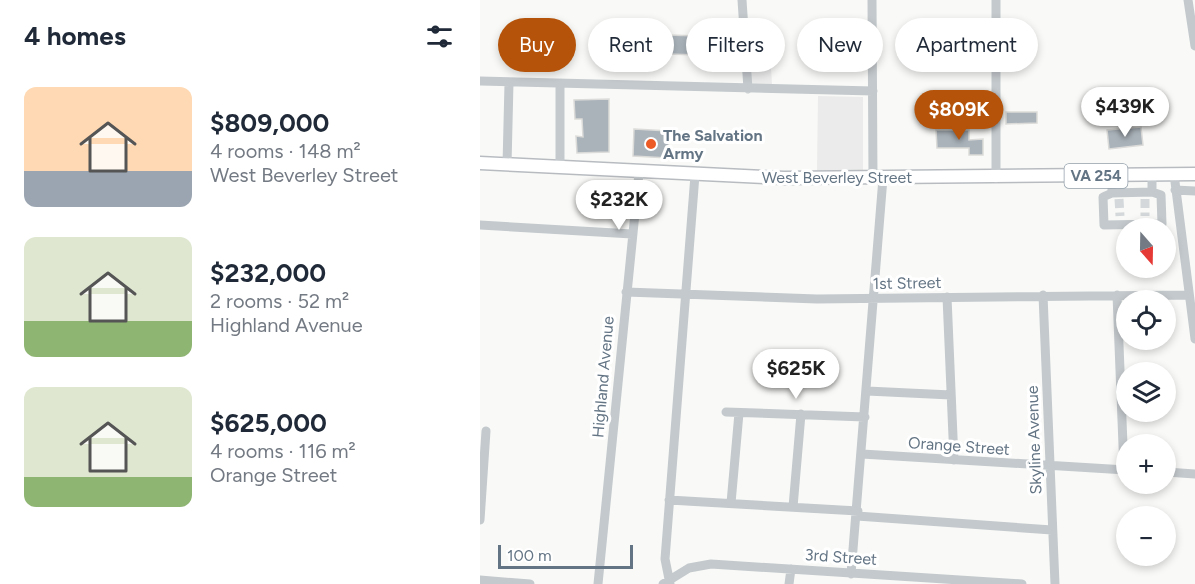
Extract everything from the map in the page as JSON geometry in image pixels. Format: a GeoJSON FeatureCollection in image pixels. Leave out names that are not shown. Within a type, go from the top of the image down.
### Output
{"type":"FeatureCollection","features":[{"type":"Feature","properties":{"kind":"main road","name":"West Beverley Street"},"geometry":{"type":"LineString","coordinates":[[480,163],[695,175],[878,178],[1195,174]]}},
{"type":"Feature","properties":{"kind":"street"},"geometry":{"type":"LineString","coordinates":[[742,0],[748,89]]}},
{"type":"Feature","properties":{"kind":"street"},"geometry":{"type":"LineString","coordinates":[[851,574],[867,391],[878,178],[873,91],[872,0]]}},
{"type":"Feature","properties":{"kind":"street"},"geometry":{"type":"LineString","coordinates":[[996,0],[996,178]]}},
{"type":"Feature","properties":{"kind":"street"},"geometry":{"type":"LineString","coordinates":[[1188,0],[1195,46]]}},
{"type":"Feature","properties":{"kind":"street"},"geometry":{"type":"LineString","coordinates":[[480,81],[873,91]]}},
{"type":"Feature","properties":{"kind":"street"},"geometry":{"type":"LineString","coordinates":[[507,165],[509,83]]}},
{"type":"Feature","properties":{"kind":"street"},"geometry":{"type":"LineString","coordinates":[[560,84],[560,168]]}},
{"type":"Feature","properties":{"kind":"street","name":"Highland Avenue"},"geometry":{"type":"LineString","coordinates":[[598,584],[639,172]]}},
{"type":"Feature","properties":{"kind":"street"},"geometry":{"type":"LineString","coordinates":[[1147,195],[1152,174]]}},
{"type":"Feature","properties":{"kind":"street"},"geometry":{"type":"LineString","coordinates":[[1174,174],[1195,339]]}},
{"type":"Feature","properties":{"kind":"street"},"geometry":{"type":"LineString","coordinates":[[667,582],[664,558],[695,175]]}},
{"type":"Feature","properties":{"kind":"street"},"geometry":{"type":"LineString","coordinates":[[1112,175],[1117,195]]}},
{"type":"Feature","properties":{"kind":"street"},"geometry":{"type":"LineString","coordinates":[[1175,190],[1195,191]]}},
{"type":"Feature","properties":{"kind":"street"},"geometry":{"type":"LineString","coordinates":[[1116,221],[1104,225],[1103,197],[1161,195],[1162,218]]}},
{"type":"Feature","properties":{"kind":"street"},"geometry":{"type":"LineString","coordinates":[[480,225],[632,234]]}},
{"type":"Feature","properties":{"kind":"street"},"geometry":{"type":"LineString","coordinates":[[1185,266],[1195,265]]}},
{"type":"Feature","properties":{"kind":"street","name":"1st Street"},"geometry":{"type":"LineString","coordinates":[[626,292],[873,299],[1116,295]]}},
{"type":"Feature","properties":{"kind":"street","name":"Skyline Avenue"},"geometry":{"type":"LineString","coordinates":[[1043,295],[1055,584]]}},
{"type":"Feature","properties":{"kind":"street","name":"1st Street"},"geometry":{"type":"LineString","coordinates":[[1176,295],[1189,295]]}},
{"type":"Feature","properties":{"kind":"street"},"geometry":{"type":"LineString","coordinates":[[947,297],[954,460]]}},
{"type":"Feature","properties":{"kind":"street"},"geometry":{"type":"LineString","coordinates":[[1120,350],[1123,434]]}},
{"type":"Feature","properties":{"kind":"street"},"geometry":{"type":"LineString","coordinates":[[867,391],[951,395]]}},
{"type":"Feature","properties":{"kind":"street"},"geometry":{"type":"LineString","coordinates":[[726,412],[865,417]]}},
{"type":"Feature","properties":{"kind":"street"},"geometry":{"type":"LineString","coordinates":[[731,503],[739,413]]}},
{"type":"Feature","properties":{"kind":"street"},"geometry":{"type":"LineString","coordinates":[[793,507],[801,414]]}},
{"type":"Feature","properties":{"kind":"street"},"geometry":{"type":"LineString","coordinates":[[480,520],[486,431]]}},
{"type":"Feature","properties":{"kind":"street","name":"Orange Street"},"geometry":{"type":"LineString","coordinates":[[862,454],[1116,470]]}},
{"type":"Feature","properties":{"kind":"street"},"geometry":{"type":"LineString","coordinates":[[1176,473],[1195,474]]}},
{"type":"Feature","properties":{"kind":"street"},"geometry":{"type":"LineString","coordinates":[[669,500],[793,507],[1052,530]]}},
{"type":"Feature","properties":{"kind":"street","name":"3rd Street"},"geometry":{"type":"LineString","coordinates":[[667,582],[689,568],[707,564],[905,580],[1022,584]]}},
{"type":"Feature","properties":{"kind":"street"},"geometry":{"type":"LineString","coordinates":[[789,584],[790,569]]}},
{"type":"Feature","properties":{"kind":"street"},"geometry":{"type":"LineString","coordinates":[[480,580],[530,584]]}},
{"type":"Feature","properties":{"kind":"shaded area"},"geometry":{"type":"Polygon","coordinates":[[[751,72],[771,72],[772,84],[751,84],[751,72]]]}},
{"type":"Feature","properties":{"kind":"shaded area"},"geometry":{"type":"Polygon","coordinates":[[[818,96],[863,97],[863,173],[817,173],[818,96]]]}},
{"type":"Feature","properties":{"kind":"building"},"geometry":{"type":"Polygon","coordinates":[[[674,35],[686,36],[686,55],[674,54],[674,35]]]}},
{"type":"Feature","properties":{"kind":"building"},"geometry":{"type":"Polygon","coordinates":[[[609,99],[609,152],[577,153],[576,136],[583,137],[582,119],[575,119],[574,100],[609,99]]]}},
{"type":"Feature","properties":{"kind":"building"},"geometry":{"type":"Polygon","coordinates":[[[1006,112],[1037,112],[1037,123],[1006,124],[1006,112]]]}},
{"type":"Feature","properties":{"kind":"building"},"geometry":{"type":"Polygon","coordinates":[[[1141,127],[1143,145],[1109,149],[1107,130],[1141,127]]]}},
{"type":"Feature","properties":{"kind":"building","name":"The Salvation Army"},"geometry":{"type":"Polygon","coordinates":[[[634,129],[669,131],[668,158],[633,156],[634,129]]]}},
{"type":"Feature","properties":{"kind":"building"},"geometry":{"type":"Polygon","coordinates":[[[936,130],[969,130],[969,140],[983,139],[983,155],[969,155],[969,148],[937,148],[936,130]]]}},
{"type":"Feature","properties":{"kind":"tunnel"},"geometry":{"type":"LineString","coordinates":[[1119,199],[1120,216]]}},
{"type":"Feature","properties":{"kind":"tunnel"},"geometry":{"type":"LineString","coordinates":[[1145,199],[1145,216]]}},
{"type":"Feature","properties":{"kind":"place","name":"The Salvation Army"},"geometry":{"type":"Point","coordinates":[651,144]}}]}
